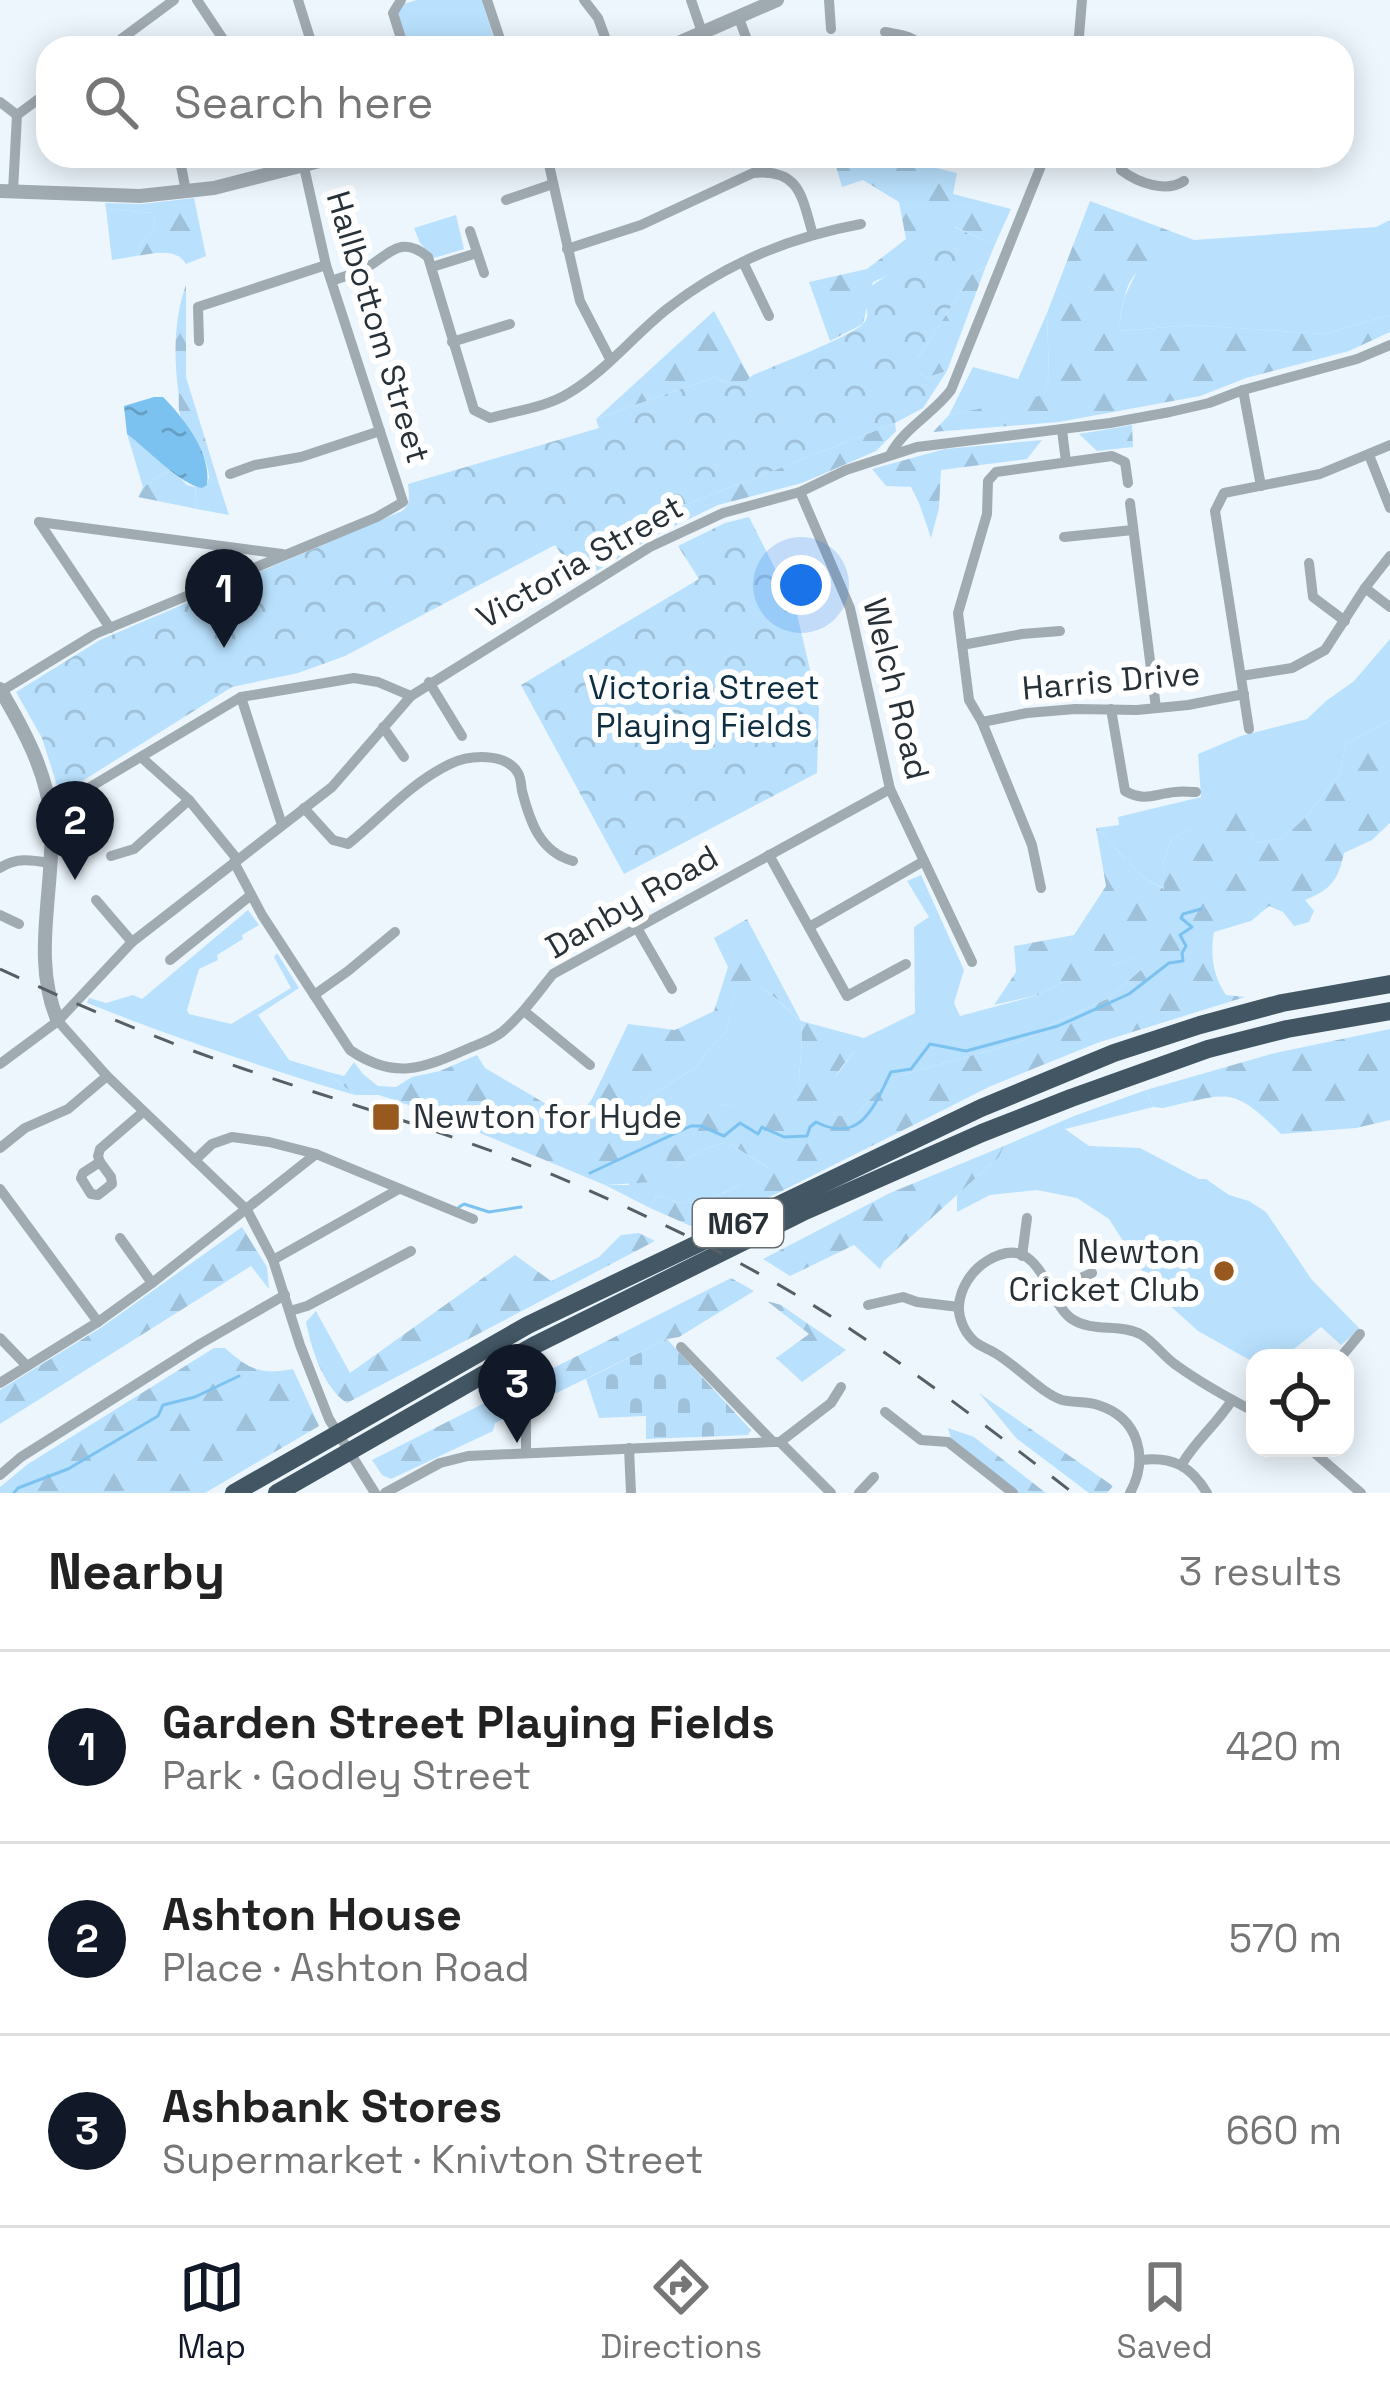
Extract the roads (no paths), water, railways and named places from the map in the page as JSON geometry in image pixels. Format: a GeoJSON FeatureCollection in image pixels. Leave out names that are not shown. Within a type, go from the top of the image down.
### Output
{"type":"FeatureCollection","features":[{"type":"Feature","properties":{"kind":"highway","name":"M67"},"geometry":{"type":"LineString","coordinates":[[234,1493],[528,1325],[1029,1088],[1200,1025],[1282,1003],[1390,984]]}},
{"type":"Feature","properties":{"kind":"highway","name":"M67"},"geometry":{"type":"LineString","coordinates":[[277,1493],[535,1345],[805,1210],[1034,1112],[1208,1049],[1390,1011]]}},
{"type":"Feature","properties":{"kind":"street"},"geometry":{"type":"LineString","coordinates":[[132,36],[174,0]]}},
{"type":"Feature","properties":{"kind":"street"},"geometry":{"type":"LineString","coordinates":[[197,0],[222,36]]}},
{"type":"Feature","properties":{"kind":"street"},"geometry":{"type":"LineString","coordinates":[[298,0],[309,36]]}},
{"type":"Feature","properties":{"kind":"street"},"geometry":{"type":"LineString","coordinates":[[400,0],[393,14],[400,36]]}},
{"type":"Feature","properties":{"kind":"street"},"geometry":{"type":"LineString","coordinates":[[487,0],[499,36]]}},
{"type":"Feature","properties":{"kind":"street"},"geometry":{"type":"LineString","coordinates":[[584,0],[604,36]]}},
{"type":"Feature","properties":{"kind":"street"},"geometry":{"type":"LineString","coordinates":[[691,0],[702,32]]}},
{"type":"Feature","properties":{"kind":"street"},"geometry":{"type":"LineString","coordinates":[[693,36],[777,0]]}},
{"type":"Feature","properties":{"kind":"street"},"geometry":{"type":"LineString","coordinates":[[829,0],[831,29]]}},
{"type":"Feature","properties":{"kind":"street"},"geometry":{"type":"LineString","coordinates":[[1079,36],[1082,0]]}},
{"type":"Feature","properties":{"kind":"street"},"geometry":{"type":"LineString","coordinates":[[738,16],[746,36]]}},
{"type":"Feature","properties":{"kind":"street"},"geometry":{"type":"LineString","coordinates":[[885,32],[904,36]]}},
{"type":"Feature","properties":{"kind":"street"},"geometry":{"type":"LineString","coordinates":[[17,115],[36,101]]}},
{"type":"Feature","properties":{"kind":"street"},"geometry":{"type":"LineString","coordinates":[[0,102],[17,115]]}},
{"type":"Feature","properties":{"kind":"street"},"geometry":{"type":"LineString","coordinates":[[17,115],[15,156],[6,191],[140,196],[214,188],[296,168]]}},
{"type":"Feature","properties":{"kind":"street"},"geometry":{"type":"LineString","coordinates":[[0,161],[15,156]]}},
{"type":"Feature","properties":{"kind":"street"},"geometry":{"type":"LineString","coordinates":[[181,168],[186,191]]}},
{"type":"Feature","properties":{"kind":"street","name":"Hallbottom Street"},"geometry":{"type":"LineString","coordinates":[[285,555],[403,502],[326,265],[304,168]]}},
{"type":"Feature","properties":{"kind":"street"},"geometry":{"type":"LineString","coordinates":[[550,168],[580,301],[610,358]]}},
{"type":"Feature","properties":{"kind":"street"},"geometry":{"type":"LineString","coordinates":[[890,455],[951,390],[1040,168]]}},
{"type":"Feature","properties":{"kind":"street"},"geometry":{"type":"LineString","coordinates":[[1121,168],[1131,177],[1162,186],[1184,181]]}},
{"type":"Feature","properties":{"kind":"street"},"geometry":{"type":"LineString","coordinates":[[567,249],[641,225],[752,173],[771,171],[789,178],[801,193],[813,235]]}},
{"type":"Feature","properties":{"kind":"street"},"geometry":{"type":"LineString","coordinates":[[506,200],[553,184]]}},
{"type":"Feature","properties":{"kind":"street"},"geometry":{"type":"LineString","coordinates":[[332,280],[361,270],[404,245],[428,257],[474,410],[490,418],[564,397],[668,308],[726,269],[813,235],[861,224]]}},
{"type":"Feature","properties":{"kind":"street"},"geometry":{"type":"LineString","coordinates":[[470,230],[484,273]]}},
{"type":"Feature","properties":{"kind":"street"},"geometry":{"type":"LineString","coordinates":[[432,267],[477,253]]}},
{"type":"Feature","properties":{"kind":"street"},"geometry":{"type":"LineString","coordinates":[[743,262],[769,316]]}},
{"type":"Feature","properties":{"kind":"street"},"geometry":{"type":"LineString","coordinates":[[200,341],[198,308],[326,265]]}},
{"type":"Feature","properties":{"kind":"street"},"geometry":{"type":"LineString","coordinates":[[452,342],[510,324]]}},
{"type":"Feature","properties":{"kind":"street","name":"Victoria Street"},"geometry":{"type":"LineString","coordinates":[[0,1064],[58,1021],[132,942],[332,787],[411,696],[650,547],[723,513],[800,492],[890,455],[941,442],[1062,430],[1170,412],[1357,359],[1390,345]]}},
{"type":"Feature","properties":{"kind":"street"},"geometry":{"type":"LineString","coordinates":[[1243,390],[1261,486]]}},
{"type":"Feature","properties":{"kind":"street"},"geometry":{"type":"LineString","coordinates":[[1062,430],[1066,462]]}},
{"type":"Feature","properties":{"kind":"street"},"geometry":{"type":"LineString","coordinates":[[230,474],[380,431]]}},
{"type":"Feature","properties":{"kind":"street"},"geometry":{"type":"LineString","coordinates":[[1249,729],[1215,511],[1224,493],[1320,474],[1390,445]]}},
{"type":"Feature","properties":{"kind":"street"},"geometry":{"type":"LineString","coordinates":[[1369,455],[1390,508]]}},
{"type":"Feature","properties":{"kind":"street"},"geometry":{"type":"LineString","coordinates":[[1041,888],[1032,845],[969,700],[958,613],[987,514],[988,481],[996,472],[1112,456],[1125,462],[1127,484]]}},
{"type":"Feature","properties":{"kind":"street","name":"Welch Road"},"geometry":{"type":"LineString","coordinates":[[800,492],[850,608],[890,789],[972,962]]}},
{"type":"Feature","properties":{"kind":"street"},"geometry":{"type":"LineString","coordinates":[[1130,503],[1156,708]]}},
{"type":"Feature","properties":{"kind":"street"},"geometry":{"type":"LineString","coordinates":[[110,628],[38,522],[285,555]]}},
{"type":"Feature","properties":{"kind":"street"},"geometry":{"type":"LineString","coordinates":[[1064,537],[1133,530]]}},
{"type":"Feature","properties":{"kind":"street"},"geometry":{"type":"LineString","coordinates":[[285,555],[95,634],[1,691],[32,748],[50,812],[47,992],[58,1021],[106,1076],[247,1210],[273,1260],[329,1419],[375,1493]]}},
{"type":"Feature","properties":{"kind":"street"},"geometry":{"type":"LineString","coordinates":[[1240,676],[1292,668],[1325,650],[1390,556]]}},
{"type":"Feature","properties":{"kind":"street"},"geometry":{"type":"LineString","coordinates":[[1310,563],[1313,597],[1345,621]]}},
{"type":"Feature","properties":{"kind":"street"},"geometry":{"type":"LineString","coordinates":[[1365,588],[1390,607]]}},
{"type":"Feature","properties":{"kind":"street"},"geometry":{"type":"LineString","coordinates":[[962,644],[1060,631]]}},
{"type":"Feature","properties":{"kind":"street"},"geometry":{"type":"LineString","coordinates":[[50,812],[241,697],[354,678],[411,696]]}},
{"type":"Feature","properties":{"kind":"street"},"geometry":{"type":"LineString","coordinates":[[430,682],[462,736]]}},
{"type":"Feature","properties":{"kind":"street","name":"Harris Drive"},"geometry":{"type":"LineString","coordinates":[[982,722],[1027,712],[1156,708],[1244,694]]}},
{"type":"Feature","properties":{"kind":"street"},"geometry":{"type":"LineString","coordinates":[[241,697],[282,825]]}},
{"type":"Feature","properties":{"kind":"street"},"geometry":{"type":"LineString","coordinates":[[1111,709],[1125,790],[1138,798],[1196,791]]}},
{"type":"Feature","properties":{"kind":"street"},"geometry":{"type":"LineString","coordinates":[[383,727],[404,757]]}},
{"type":"Feature","properties":{"kind":"street","name":"Danby Road"},"geometry":{"type":"LineString","coordinates":[[141,757],[190,800],[235,861],[251,895],[350,1050],[371,1065],[402,1070],[435,1064],[497,1036],[553,974],[890,789]]}},
{"type":"Feature","properties":{"kind":"street"},"geometry":{"type":"LineString","coordinates":[[304,808],[333,840],[348,844],[399,797],[454,762],[480,757],[503,760],[518,772],[531,821],[544,846],[557,857],[573,861]]}},
{"type":"Feature","properties":{"kind":"street"},"geometry":{"type":"LineString","coordinates":[[111,856],[134,849],[190,800]]}},
{"type":"Feature","properties":{"kind":"street"},"geometry":{"type":"LineString","coordinates":[[769,855],[848,996],[906,964]]}},
{"type":"Feature","properties":{"kind":"street"},"geometry":{"type":"LineString","coordinates":[[0,868],[25,859],[50,863]]}},
{"type":"Feature","properties":{"kind":"street"},"geometry":{"type":"LineString","coordinates":[[809,927],[924,861]]}},
{"type":"Feature","properties":{"kind":"street"},"geometry":{"type":"LineString","coordinates":[[170,960],[251,895]]}},
{"type":"Feature","properties":{"kind":"street"},"geometry":{"type":"LineString","coordinates":[[96,900],[132,942]]}},
{"type":"Feature","properties":{"kind":"street"},"geometry":{"type":"LineString","coordinates":[[0,915],[19,924]]}},
{"type":"Feature","properties":{"kind":"street"},"geometry":{"type":"LineString","coordinates":[[637,928],[671,989]]}},
{"type":"Feature","properties":{"kind":"street"},"geometry":{"type":"LineString","coordinates":[[314,995],[394,932]]}},
{"type":"Feature","properties":{"kind":"street"},"geometry":{"type":"LineString","coordinates":[[524,1011],[590,1065]]}},
{"type":"Feature","properties":{"kind":"street"},"geometry":{"type":"LineString","coordinates":[[0,1148],[25,1128],[68,1108],[106,1076]]}},
{"type":"Feature","properties":{"kind":"street"},"geometry":{"type":"LineString","coordinates":[[100,1162],[100,1149],[143,1112]]}},
{"type":"Feature","properties":{"kind":"street"},"geometry":{"type":"LineString","coordinates":[[195,1160],[212,1144],[232,1137],[269,1142],[316,1154],[473,1219]]}},
{"type":"Feature","properties":{"kind":"street"},"geometry":{"type":"LineString","coordinates":[[0,1383],[152,1283],[316,1154]]}},
{"type":"Feature","properties":{"kind":"street"},"geometry":{"type":"LineString","coordinates":[[273,1260],[399,1189]]}},
{"type":"Feature","properties":{"kind":"street"},"geometry":{"type":"LineString","coordinates":[[2,1195],[98,1322]]}},
{"type":"Feature","properties":{"kind":"street"},"geometry":{"type":"LineString","coordinates":[[1022,1256],[1028,1218]]}},
{"type":"Feature","properties":{"kind":"street"},"geometry":{"type":"LineString","coordinates":[[120,1238],[152,1283]]}},
{"type":"Feature","properties":{"kind":"street"},"geometry":{"type":"LineString","coordinates":[[290,1311],[410,1251]]}},
{"type":"Feature","properties":{"kind":"street"},"geometry":{"type":"LineString","coordinates":[[1130,1493],[1141,1460],[1133,1433],[1118,1415],[1098,1404],[1057,1398],[976,1343],[964,1327],[959,1307],[964,1286],[978,1268],[1001,1255],[1022,1256],[1040,1269],[1063,1311],[1075,1321],[1141,1335],[1172,1363],[1246,1407]]}},
{"type":"Feature","properties":{"kind":"street"},"geometry":{"type":"LineString","coordinates":[[1051,1291],[1092,1273]]}},
{"type":"Feature","properties":{"kind":"street"},"geometry":{"type":"LineString","coordinates":[[0,1475],[21,1457],[285,1295]]}},
{"type":"Feature","properties":{"kind":"street"},"geometry":{"type":"LineString","coordinates":[[868,1305],[903,1297],[959,1307]]}},
{"type":"Feature","properties":{"kind":"street"},"geometry":{"type":"LineString","coordinates":[[1348,1349],[1360,1334]]}},
{"type":"Feature","properties":{"kind":"street"},"geometry":{"type":"LineString","coordinates":[[0,1339],[27,1366]]}},
{"type":"Feature","properties":{"kind":"street"},"geometry":{"type":"LineString","coordinates":[[681,1348],[831,1493]]}},
{"type":"Feature","properties":{"kind":"street"},"geometry":{"type":"LineString","coordinates":[[385,1493],[406,1488],[440,1463],[468,1456],[777,1442],[831,1403],[841,1387]]}},
{"type":"Feature","properties":{"kind":"street"},"geometry":{"type":"LineString","coordinates":[[1182,1464],[1232,1400]]}},
{"type":"Feature","properties":{"kind":"street"},"geometry":{"type":"LineString","coordinates":[[884,1412],[921,1439],[948,1442],[1013,1493]]}},
{"type":"Feature","properties":{"kind":"street"},"geometry":{"type":"LineString","coordinates":[[526,1421],[526,1452]]}},
{"type":"Feature","properties":{"kind":"street"},"geometry":{"type":"LineString","coordinates":[[629,1448],[631,1493]]}},
{"type":"Feature","properties":{"kind":"street"},"geometry":{"type":"LineString","coordinates":[[1319,1457],[1356,1491]]}},
{"type":"Feature","properties":{"kind":"street"},"geometry":{"type":"LineString","coordinates":[[1141,1460],[1182,1464],[1207,1493]]}},
{"type":"Feature","properties":{"kind":"street"},"geometry":{"type":"LineString","coordinates":[[859,1493],[874,1477]]}},
{"type":"Feature","properties":{"kind":"water"},"geometry":{"type":"Polygon","coordinates":[[[163,397],[195,437],[207,473],[207,485],[202,488],[174,473],[127,434],[124,406],[163,397]]]}},
{"type":"Feature","properties":{"kind":"waterway"},"geometry":{"type":"LineString","coordinates":[[590,1173],[691,1126],[724,1136],[740,1123],[758,1134],[762,1127],[784,1137],[807,1136],[816,1122],[831,1128],[855,1125],[872,1109],[891,1072],[911,1069],[930,1044],[966,1051],[1058,1026],[1129,994],[1169,963],[1183,961],[1186,946],[1180,935],[1192,927],[1181,918],[1201,909]]}},
{"type":"Feature","properties":{"kind":"waterway"},"geometry":{"type":"LineString","coordinates":[[459,1207],[464,1204],[489,1212],[521,1207]]}},
{"type":"Feature","properties":{"kind":"waterway"},"geometry":{"type":"LineString","coordinates":[[14,1493],[68,1469],[158,1416],[163,1405],[195,1397],[239,1376]]}},
{"type":"Feature","properties":{"kind":"railway"},"geometry":{"type":"LineString","coordinates":[[0,969],[182,1047],[504,1155],[690,1237],[853,1331],[1073,1493]]}},
{"type":"Feature","properties":{"kind":"place","name":"Garden Street Playing Fields"},"geometry":{"type":"Point","coordinates":[224,648]}},
{"type":"Feature","properties":{"kind":"place","name":"Ashton House"},"geometry":{"type":"Point","coordinates":[75,880]}},
{"type":"Feature","properties":{"kind":"place","name":"Newton for Hyde"},"geometry":{"type":"Point","coordinates":[386,1117]}},
{"type":"Feature","properties":{"kind":"place","name":"Newton Cricket Club"},"geometry":{"type":"Point","coordinates":[1224,1271]}},
{"type":"Feature","properties":{"kind":"place","name":"Ashbank Stores"},"geometry":{"type":"Point","coordinates":[517,1443]}},
{"type":"Feature","properties":{"kind":"park label","name":"Victoria Street Playing Fields"},"geometry":{"type":"Point","coordinates":[704,707]}}]}
